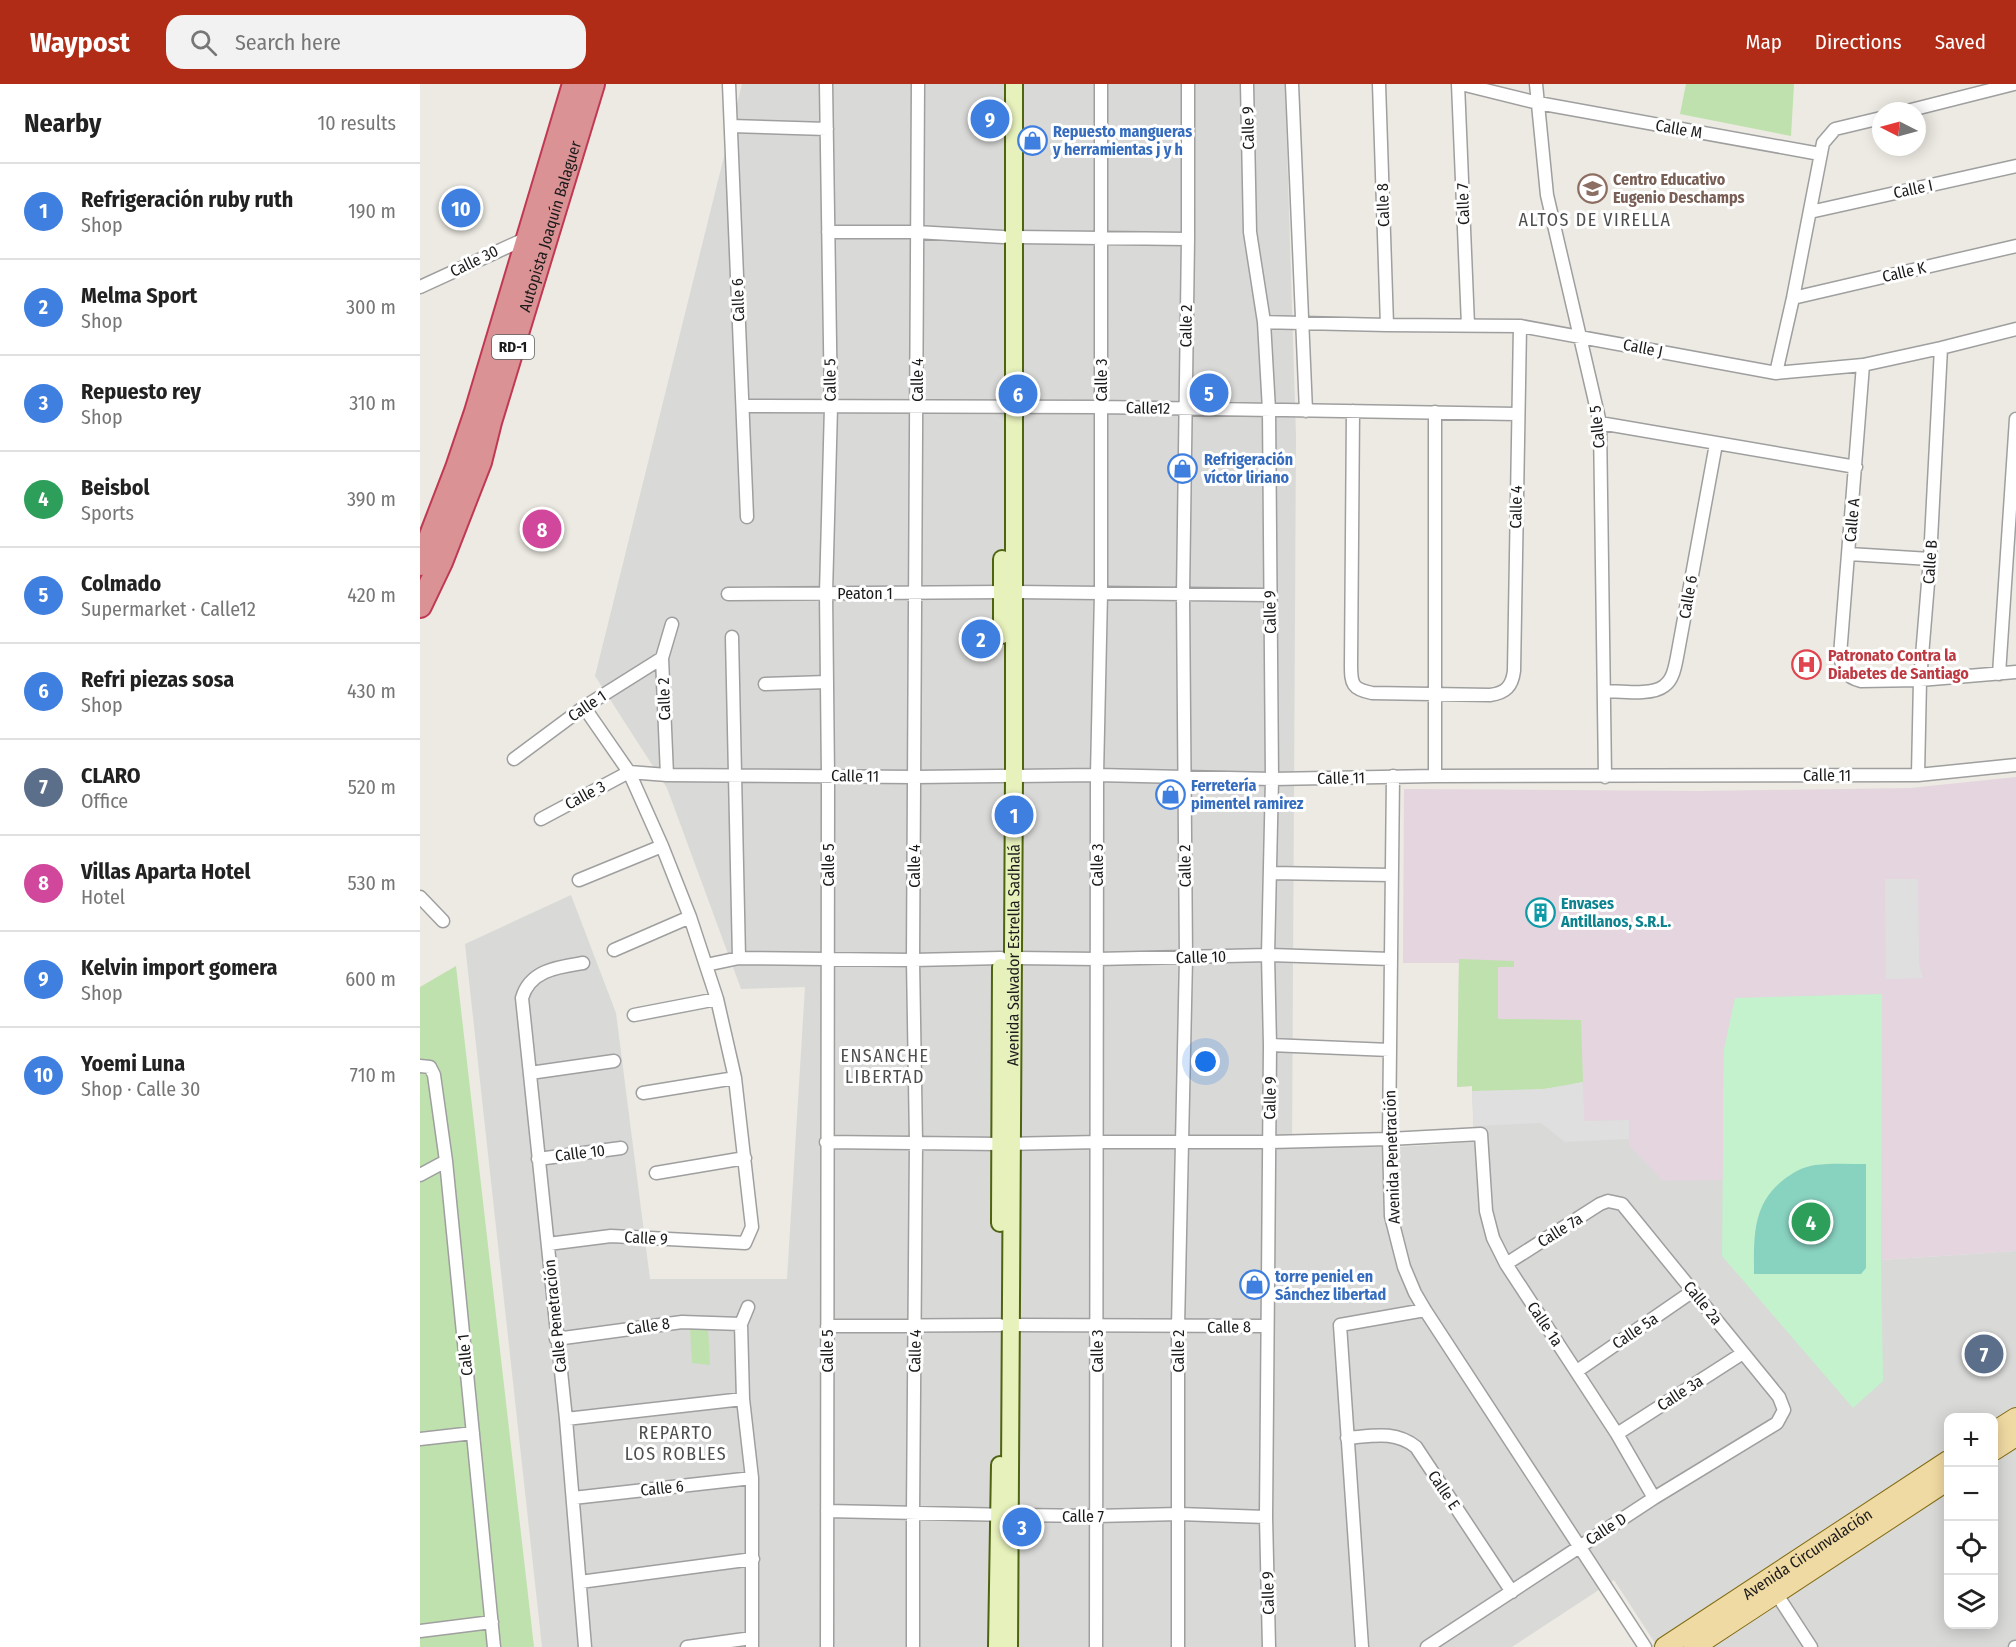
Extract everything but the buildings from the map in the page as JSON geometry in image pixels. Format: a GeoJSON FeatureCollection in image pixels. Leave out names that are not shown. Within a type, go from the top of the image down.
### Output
{"type":"FeatureCollection","features":[{"type":"Feature","properties":{"kind":"highway","name":"Autopista Joaquín Balaguer"},"geometry":{"type":"LineString","coordinates":[[420,564],[457,468],[574,84]]}},
{"type":"Feature","properties":{"kind":"highway","name":"Autopista Joaquín Balaguer"},"geometry":{"type":"LineString","coordinates":[[420,606],[441,562],[480,462],[490,422],[593,84]]}},
{"type":"Feature","properties":{"kind":"main road","name":"Avenida Salvador Estrella Sadhalá"},"geometry":{"type":"LineString","coordinates":[[1003,84],[1008,237],[1005,1515],[1010,1647]]}},
{"type":"Feature","properties":{"kind":"main road","name":"Avenida Salvador Estrella Sadhalá"},"geometry":{"type":"LineString","coordinates":[[1008,237],[1014,84]]}},
{"type":"Feature","properties":{"kind":"main road"},"geometry":{"type":"LineString","coordinates":[[1998,1429],[2016,1418]]}},
{"type":"Feature","properties":{"kind":"main road"},"geometry":{"type":"LineString","coordinates":[[1998,1447],[2016,1436]]}},
{"type":"Feature","properties":{"kind":"main road","name":"Avenida Circunvalación"},"geometry":{"type":"LineString","coordinates":[[1694,1647],[1772,1587],[1944,1464]]}},
{"type":"Feature","properties":{"kind":"main road","name":"Avenida Circunvalación"},"geometry":{"type":"LineString","coordinates":[[1665,1647],[1772,1587],[1944,1482]]}},
{"type":"Feature","properties":{"kind":"main road","name":"Avenida Salvador Estrella Sadhalá"},"geometry":{"type":"LineString","coordinates":[[998,1647],[1005,1515]]}},
{"type":"Feature","properties":{"kind":"street","name":"Calle 6"},"geometry":{"type":"LineString","coordinates":[[729,84],[747,517]]}},
{"type":"Feature","properties":{"kind":"street","name":"Calle 5"},"geometry":{"type":"LineString","coordinates":[[826,84],[831,407],[826,593],[828,776],[827,1647]]}},
{"type":"Feature","properties":{"kind":"street","name":"Calle 4"},"geometry":{"type":"LineString","coordinates":[[913,1647],[916,1142],[913,960],[918,406],[916,232],[918,84]]}},
{"type":"Feature","properties":{"kind":"street","name":"Calle 3"},"geometry":{"type":"LineString","coordinates":[[1096,1647],[1101,84]]}},
{"type":"Feature","properties":{"kind":"street","name":"Calle 2"},"geometry":{"type":"LineString","coordinates":[[1178,1647],[1178,1327],[1186,958],[1183,595],[1188,84]]}},
{"type":"Feature","properties":{"kind":"street","name":"Calle 9"},"geometry":{"type":"LineString","coordinates":[[1247,84],[1250,232],[1264,322],[1269,410],[1272,779],[1268,955],[1270,1045],[1266,1517],[1269,1647]]}},
{"type":"Feature","properties":{"kind":"street"},"geometry":{"type":"LineString","coordinates":[[1292,84],[1306,411]]}},
{"type":"Feature","properties":{"kind":"street","name":"Calle 8"},"geometry":{"type":"LineString","coordinates":[[1379,84],[1387,326]]}},
{"type":"Feature","properties":{"kind":"street","name":"Calle M"},"geometry":{"type":"LineString","coordinates":[[1460,84],[1538,103],[1820,154]]}},
{"type":"Feature","properties":{"kind":"street","name":"Calle 7"},"geometry":{"type":"LineString","coordinates":[[1460,84],[1468,325]]}},
{"type":"Feature","properties":{"kind":"street","name":"Calle 5"},"geometry":{"type":"LineString","coordinates":[[1536,84],[1547,195],[1600,423],[1605,777]]}},
{"type":"Feature","properties":{"kind":"street"},"geometry":{"type":"LineString","coordinates":[[1926,106],[2014,84]]}},
{"type":"Feature","properties":{"kind":"street"},"geometry":{"type":"LineString","coordinates":[[1776,373],[1823,143],[1835,129],[1872,120]]}},
{"type":"Feature","properties":{"kind":"street"},"geometry":{"type":"LineString","coordinates":[[730,126],[826,129]]}},
{"type":"Feature","properties":{"kind":"street","name":"Calle I"},"geometry":{"type":"LineString","coordinates":[[1810,212],[2016,166]]}},
{"type":"Feature","properties":{"kind":"street"},"geometry":{"type":"LineString","coordinates":[[828,232],[1188,239]]}},
{"type":"Feature","properties":{"kind":"street","name":"Calle 30"},"geometry":{"type":"LineString","coordinates":[[420,287],[529,237]]}},
{"type":"Feature","properties":{"kind":"street","name":"Calle K"},"geometry":{"type":"LineString","coordinates":[[1792,298],[2016,246]]}},
{"type":"Feature","properties":{"kind":"street","name":"Calle J"},"geometry":{"type":"LineString","coordinates":[[1264,322],[1387,326],[1520,326],[1776,373],[1863,365],[1941,348],[2016,328]]}},
{"type":"Feature","properties":{"kind":"street","name":"Calle 4"},"geometry":{"type":"LineString","coordinates":[[1435,694],[1499,694],[1510,687],[1514,671],[1520,326]]}},
{"type":"Feature","properties":{"kind":"street","name":"Calle B"},"geometry":{"type":"LineString","coordinates":[[1918,775],[1920,680],[1930,559],[1941,348]]}},
{"type":"Feature","properties":{"kind":"street","name":"Calle A"},"geometry":{"type":"LineString","coordinates":[[1863,365],[1841,665],[1852,679],[1861,681],[1920,680]]}},
{"type":"Feature","properties":{"kind":"street","name":"Calle12"},"geometry":{"type":"LineString","coordinates":[[743,406],[1101,407],[1517,414]]}},
{"type":"Feature","properties":{"kind":"street"},"geometry":{"type":"LineString","coordinates":[[1353,411],[1351,674],[1354,685],[1358,689],[1372,693],[1435,694]]}},
{"type":"Feature","properties":{"kind":"street"},"geometry":{"type":"LineString","coordinates":[[1435,776],[1436,412]]}},
{"type":"Feature","properties":{"kind":"street"},"geometry":{"type":"LineString","coordinates":[[1999,674],[2016,419]]}},
{"type":"Feature","properties":{"kind":"street"},"geometry":{"type":"LineString","coordinates":[[1600,423],[1856,467]]}},
{"type":"Feature","properties":{"kind":"street","name":"Calle 6"},"geometry":{"type":"LineString","coordinates":[[1604,691],[1652,691],[1664,687],[1671,678],[1677,657],[1716,444]]}},
{"type":"Feature","properties":{"kind":"street"},"geometry":{"type":"LineString","coordinates":[[1849,554],[1930,559]]}},
{"type":"Feature","properties":{"kind":"street","name":"Peaton 1"},"geometry":{"type":"LineString","coordinates":[[728,594],[1008,592],[1269,595]]}},
{"type":"Feature","properties":{"kind":"street","name":"Calle 2"},"geometry":{"type":"LineString","coordinates":[[667,774],[662,658],[672,624]]}},
{"type":"Feature","properties":{"kind":"street"},"geometry":{"type":"LineString","coordinates":[[732,637],[739,958]]}},
{"type":"Feature","properties":{"kind":"street","name":"Calle 1"},"geometry":{"type":"LineString","coordinates":[[514,759],[584,707],[662,658]]}},
{"type":"Feature","properties":{"kind":"street"},"geometry":{"type":"LineString","coordinates":[[1920,680],[2016,672]]}},
{"type":"Feature","properties":{"kind":"street"},"geometry":{"type":"LineString","coordinates":[[765,684],[827,682]]}},
{"type":"Feature","properties":{"kind":"street"},"geometry":{"type":"LineString","coordinates":[[584,707],[630,772],[662,846],[690,917],[717,999],[735,1078],[745,1158],[656,1173]]}},
{"type":"Feature","properties":{"kind":"street","name":"Calle 11"},"geometry":{"type":"LineString","coordinates":[[630,772],[915,777],[1097,775],[1272,779],[1393,776],[1918,775],[2016,765]]}},
{"type":"Feature","properties":{"kind":"street","name":"Calle 3"},"geometry":{"type":"LineString","coordinates":[[541,819],[630,772]]}},
{"type":"Feature","properties":{"kind":"street","name":"Avenida Penetración"},"geometry":{"type":"LineString","coordinates":[[1393,776],[1389,1139],[1391,1216],[1404,1267],[1425,1310],[1645,1647]]}},
{"type":"Feature","properties":{"kind":"street"},"geometry":{"type":"LineString","coordinates":[[579,880],[662,846]]}},
{"type":"Feature","properties":{"kind":"street"},"geometry":{"type":"LineString","coordinates":[[1270,873],[1392,875]]}},
{"type":"Feature","properties":{"kind":"street"},"geometry":{"type":"LineString","coordinates":[[420,897],[443,921]]}},
{"type":"Feature","properties":{"kind":"street"},"geometry":{"type":"LineString","coordinates":[[614,950],[690,917]]}},
{"type":"Feature","properties":{"kind":"street","name":"Calle 10"},"geometry":{"type":"LineString","coordinates":[[706,966],[739,958],[1097,959],[1268,955],[1391,959]]}},
{"type":"Feature","properties":{"kind":"street","name":"Calle Penetración"},"geometry":{"type":"LineString","coordinates":[[583,963],[547,970],[535,978],[526,986],[522,998],[522,1013],[566,1419],[585,1647]]}},
{"type":"Feature","properties":{"kind":"street"},"geometry":{"type":"LineString","coordinates":[[634,1014],[717,999]]}},
{"type":"Feature","properties":{"kind":"street"},"geometry":{"type":"LineString","coordinates":[[1270,1045],[1390,1050]]}},
{"type":"Feature","properties":{"kind":"street"},"geometry":{"type":"LineString","coordinates":[[530,1073],[614,1061]]}},
{"type":"Feature","properties":{"kind":"street","name":"Calle 1"},"geometry":{"type":"LineString","coordinates":[[424,1066],[432,1069],[434,1075],[446,1161],[494,1647]]}},
{"type":"Feature","properties":{"kind":"street"},"geometry":{"type":"LineString","coordinates":[[643,1093],[735,1078]]}},
{"type":"Feature","properties":{"kind":"street","name":"Calle 9"},"geometry":{"type":"LineString","coordinates":[[826,1142],[1269,1142],[1481,1134]]}},
{"type":"Feature","properties":{"kind":"street","name":"Calle 1a"},"geometry":{"type":"LineString","coordinates":[[1481,1134],[1486,1211],[1493,1238],[1506,1264],[1617,1434],[1654,1498]]}},
{"type":"Feature","properties":{"kind":"street","name":"Calle 10"},"geometry":{"type":"LineString","coordinates":[[538,1158],[621,1148]]}},
{"type":"Feature","properties":{"kind":"street","name":"Calle 9"},"geometry":{"type":"LineString","coordinates":[[548,1244],[611,1236],[745,1243],[752,1227],[745,1158]]}},
{"type":"Feature","properties":{"kind":"street"},"geometry":{"type":"LineString","coordinates":[[420,1175],[446,1161]]}},
{"type":"Feature","properties":{"kind":"street","name":"Calle 7a"},"geometry":{"type":"LineString","coordinates":[[1506,1264],[1600,1204],[1608,1201],[1615,1202]]}},
{"type":"Feature","properties":{"kind":"street","name":"Calle 2a"},"geometry":{"type":"LineString","coordinates":[[1615,1202],[1622,1204],[1693,1291],[1779,1397],[1784,1410]]}},
{"type":"Feature","properties":{"kind":"street","name":"Calle 5a"},"geometry":{"type":"LineString","coordinates":[[1576,1371],[1693,1291]]}},
{"type":"Feature","properties":{"kind":"street"},"geometry":{"type":"LineString","coordinates":[[687,1647],[752,1643],[752,1478],[743,1399],[741,1324],[748,1307]]}},
{"type":"Feature","properties":{"kind":"street"},"geometry":{"type":"LineString","coordinates":[[1362,1647],[1340,1325],[1425,1310]]}},
{"type":"Feature","properties":{"kind":"street","name":"Calle 8"},"geometry":{"type":"LineString","coordinates":[[556,1339],[682,1322],[741,1324]]}},
{"type":"Feature","properties":{"kind":"street","name":"Calle 8"},"geometry":{"type":"LineString","coordinates":[[827,1326],[1267,1326]]}},
{"type":"Feature","properties":{"kind":"street","name":"Calle 3a"},"geometry":{"type":"LineString","coordinates":[[1617,1434],[1743,1353]]}},
{"type":"Feature","properties":{"kind":"street"},"geometry":{"type":"LineString","coordinates":[[566,1419],[743,1399]]}},
{"type":"Feature","properties":{"kind":"street","name":"Calle D"},"geometry":{"type":"LineString","coordinates":[[1427,1647],[1654,1498],[1777,1423],[1784,1410]]}},
{"type":"Feature","properties":{"kind":"street"},"geometry":{"type":"LineString","coordinates":[[420,1439],[473,1433]]}},
{"type":"Feature","properties":{"kind":"street","name":"Calle E"},"geometry":{"type":"LineString","coordinates":[[1347,1438],[1390,1435],[1408,1441],[1416,1447],[1512,1592]]}},
{"type":"Feature","properties":{"kind":"street","name":"Calle 6"},"geometry":{"type":"LineString","coordinates":[[573,1498],[752,1478]]}},
{"type":"Feature","properties":{"kind":"street","name":"Calle 7"},"geometry":{"type":"LineString","coordinates":[[827,1511],[1096,1516],[1179,1514],[1266,1517]]}},
{"type":"Feature","properties":{"kind":"street"},"geometry":{"type":"LineString","coordinates":[[580,1582],[753,1559]]}},
{"type":"Feature","properties":{"kind":"street"},"geometry":{"type":"LineString","coordinates":[[1772,1587],[1811,1647]]}},
{"type":"Feature","properties":{"kind":"street"},"geometry":{"type":"LineString","coordinates":[[420,1631],[492,1622]]}},
{"type":"Feature","properties":{"kind":"shaded area","name":"ENSANCHE LIBERTAD"},"geometry":{"type":"Polygon","coordinates":[[[742,84],[1285,84],[1296,436],[1292,1147],[1398,1147],[1474,1142],[1472,1091],[1629,1120],[1723,1180],[1881,1260],[2016,1251],[2016,1647],[1650,1647],[1655,1643],[1614,1580],[1512,1647],[542,1647],[465,944],[571,895],[616,1013],[650,1279],[787,1279],[805,987],[741,989],[667,788],[595,676],[742,84]]]}},
{"type":"Feature","properties":{"kind":"shaded area"},"geometry":{"type":"Polygon","coordinates":[[[2016,777],[2016,1251],[1881,1260],[1881,994],[1724,1049],[1723,1180],[1663,1181],[1629,1145],[1628,1120],[1584,1121],[1582,1082],[1472,1091],[1472,1086],[1457,1087],[1459,963],[1403,963],[1404,789],[1700,791],[1910,788],[2016,777]]]}},
{"type":"Feature","properties":{"kind":"shaded area"},"geometry":{"type":"Polygon","coordinates":[[[1885,879],[1918,879],[1919,963],[1923,978],[1886,979],[1885,879]]]}},
{"type":"Feature","properties":{"kind":"shaded area"},"geometry":{"type":"Polygon","coordinates":[[[1583,1082],[1584,1121],[1629,1120],[1629,1139],[1565,1142],[1541,1123],[1474,1126],[1472,1091],[1544,1089],[1583,1082]]]}},
{"type":"Feature","properties":{"kind":"shaded area"},"geometry":{"type":"Polygon","coordinates":[[[1866,1164],[1866,1268],[1861,1274],[1754,1274],[1757,1223],[1760,1211],[1772,1190],[1790,1175],[1810,1166],[1866,1164]]]}},
{"type":"Feature","properties":{"kind":"green space"},"geometry":{"type":"Polygon","coordinates":[[[1686,84],[1794,84],[1791,136],[1680,114],[1686,84]]]}},
{"type":"Feature","properties":{"kind":"green space"},"geometry":{"type":"Polygon","coordinates":[[[1459,959],[1514,961],[1514,967],[1498,967],[1498,1019],[1581,1020],[1583,1082],[1555,1088],[1528,1090],[1472,1091],[1472,1086],[1457,1087],[1459,959]]]}},
{"type":"Feature","properties":{"kind":"green space"},"geometry":{"type":"Polygon","coordinates":[[[456,966],[534,1647],[420,1647],[420,987],[456,966]]]}},
{"type":"Feature","properties":{"kind":"green space"},"geometry":{"type":"Polygon","coordinates":[[[1882,994],[1883,1381],[1853,1408],[1722,1256],[1724,1049],[1735,998],[1882,994]]]}},
{"type":"Feature","properties":{"kind":"green space"},"geometry":{"type":"Polygon","coordinates":[[[708,1328],[710,1365],[692,1363],[690,1329],[708,1328]]]}},
{"type":"Feature","properties":{"kind":"place","name":"Kelvin import gomera"},"geometry":{"type":"Point","coordinates":[990,119]}},
{"type":"Feature","properties":{"kind":"place","name":"Repuesto mangueras y herramientas j y h"},"geometry":{"type":"Point","coordinates":[1032,140]}},
{"type":"Feature","properties":{"kind":"place","name":"Centro Educativo Eugenio Deschamps"},"geometry":{"type":"Point","coordinates":[1592,188]}},
{"type":"Feature","properties":{"kind":"place","name":"Yoemi Luna"},"geometry":{"type":"Point","coordinates":[461,208]}},
{"type":"Feature","properties":{"kind":"place","name":"Colmado"},"geometry":{"type":"Point","coordinates":[1209,393]}},
{"type":"Feature","properties":{"kind":"place","name":"Refri piezas sosa"},"geometry":{"type":"Point","coordinates":[1018,394]}},
{"type":"Feature","properties":{"kind":"place","name":"Refrigeración víctor liriano"},"geometry":{"type":"Point","coordinates":[1183,468]}},
{"type":"Feature","properties":{"kind":"place","name":"Villas Aparta Hotel"},"geometry":{"type":"Point","coordinates":[542,529]}},
{"type":"Feature","properties":{"kind":"place","name":"Melma Sport"},"geometry":{"type":"Point","coordinates":[981,639]}},
{"type":"Feature","properties":{"kind":"place","name":"Patronato Contra la Diabetes de Santiago"},"geometry":{"type":"Point","coordinates":[1807,664]}},
{"type":"Feature","properties":{"kind":"place","name":"Ferretería pimentel ramirez"},"geometry":{"type":"Point","coordinates":[1170,794]}},
{"type":"Feature","properties":{"kind":"place","name":"Refrigeración ruby ruth"},"geometry":{"type":"Point","coordinates":[1014,815]}},
{"type":"Feature","properties":{"kind":"place","name":"Envases Antillanos, S.R.L."},"geometry":{"type":"Point","coordinates":[1540,912]}},
{"type":"Feature","properties":{"kind":"place","name":"Beisbol"},"geometry":{"type":"Point","coordinates":[1811,1222]}},
{"type":"Feature","properties":{"kind":"place","name":"torre peniel en Sánchez libertad"},"geometry":{"type":"Point","coordinates":[1254,1285]}},
{"type":"Feature","properties":{"kind":"place","name":"CLARO"},"geometry":{"type":"Point","coordinates":[1984,1354]}},
{"type":"Feature","properties":{"kind":"place","name":"Repuesto rey"},"geometry":{"type":"Point","coordinates":[1022,1527]}},
{"type":"Feature","properties":{"kind":"district","name":"ALTOS DE VIRELLA"},"geometry":{"type":"Point","coordinates":[1595,220]}},
{"type":"Feature","properties":{"kind":"district","name":"ENSANCHE LIBERTAD"},"geometry":{"type":"Point","coordinates":[885,1066]}},
{"type":"Feature","properties":{"kind":"district","name":"REPARTO LOS ROBLES"},"geometry":{"type":"Point","coordinates":[676,1443]}}]}
